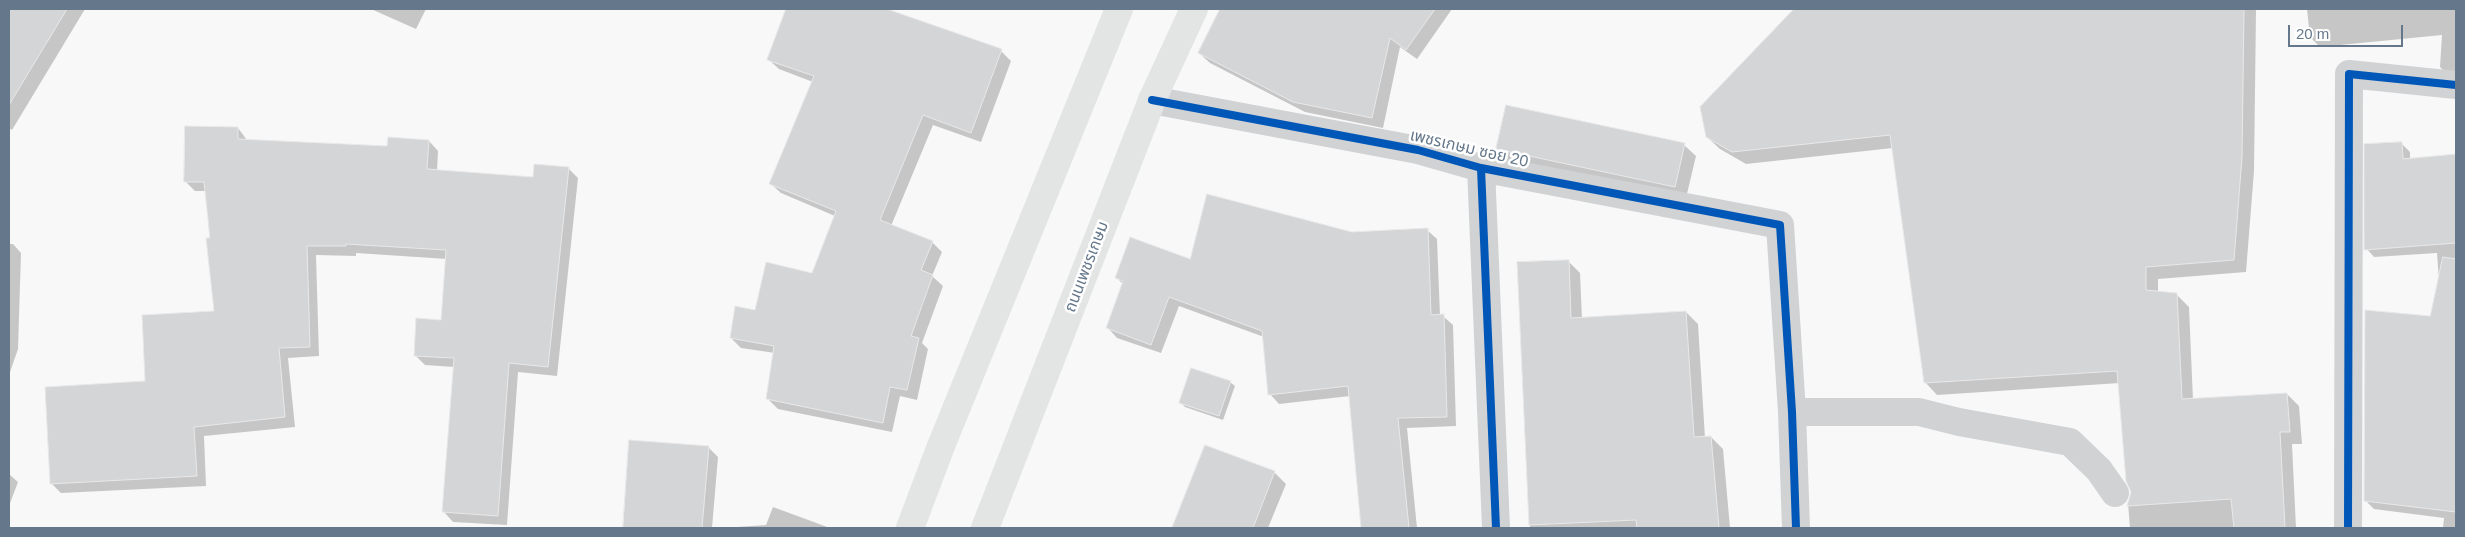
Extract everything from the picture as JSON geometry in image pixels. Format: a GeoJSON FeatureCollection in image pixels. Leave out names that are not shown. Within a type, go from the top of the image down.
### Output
{"type":"FeatureCollection","features":[{"type":"Feature","properties":{"kind":"main road"},"geometry":{"type":"LineString","coordinates":[[910,528],[941,446],[1119,9]]}},
{"type":"Feature","properties":{"kind":"main road","name":"ถนนเพชรเกษม"},"geometry":{"type":"LineString","coordinates":[[986,528],[1152,100],[1194,9]]}},
{"type":"Feature","properties":{"kind":"street"},"geometry":{"type":"LineString","coordinates":[[2348,528],[2349,74],[2456,85]]}},
{"type":"Feature","properties":{"kind":"street","name":"เพชรเกษม ซอย 20"},"geometry":{"type":"LineString","coordinates":[[1152,100],[1418,150],[1481,168],[1780,225],[1792,412]]}},
{"type":"Feature","properties":{"kind":"street"},"geometry":{"type":"LineString","coordinates":[[1481,168],[1496,528]]}},
{"type":"Feature","properties":{"kind":"street"},"geometry":{"type":"LineString","coordinates":[[1796,528],[1792,412],[1920,412],[1959,422],[2070,442],[2099,470],[2115,494]]}},
{"type":"Feature","properties":{"kind":"building"},"geometry":{"type":"Polygon","coordinates":[[[9,9],[67,9],[9,105],[9,9]]]}},
{"type":"Feature","properties":{"kind":"building"},"geometry":{"type":"Polygon","coordinates":[[[786,9],[887,9],[1002,49],[971,133],[923,115],[880,220],[933,241],[921,270],[933,275],[911,336],[919,338],[907,390],[890,387],[883,423],[766,399],[774,346],[730,338],[735,306],[755,310],[766,262],[812,273],[836,211],[769,184],[814,76],[767,60],[786,9]]]}},
{"type":"Feature","properties":{"kind":"building"},"geometry":{"type":"Polygon","coordinates":[[[1220,9],[1435,9],[1406,50],[1390,38],[1372,118],[1293,102],[1198,53],[1220,9]]]}},
{"type":"Feature","properties":{"kind":"building"},"geometry":{"type":"Polygon","coordinates":[[[1794,9],[2244,9],[2242,157],[2234,260],[2146,267],[2146,290],[2177,293],[2182,399],[2287,393],[2290,432],[2280,432],[2285,528],[2234,528],[2231,499],[2127,506],[2131,492],[2126,481],[2117,371],[1924,383],[1890,135],[1732,152],[1706,137],[1700,107],[1794,9]]]}},
{"type":"Feature","properties":{"kind":"building"},"geometry":{"type":"Polygon","coordinates":[[[1506,105],[1685,143],[1675,187],[1496,149],[1506,105]]]}},
{"type":"Feature","properties":{"kind":"building"},"geometry":{"type":"Polygon","coordinates":[[[185,126],[238,127],[238,139],[387,146],[388,137],[429,140],[427,169],[533,177],[534,164],[569,167],[548,367],[509,363],[498,516],[442,512],[454,358],[414,356],[416,318],[441,320],[446,250],[346,244],[346,246],[307,246],[310,347],[279,348],[285,417],[194,427],[197,476],[50,484],[45,387],[145,381],[142,315],[214,311],[206,238],[210,238],[204,182],[184,182],[185,126]]]}},
{"type":"Feature","properties":{"kind":"building"},"geometry":{"type":"Polygon","coordinates":[[[2402,142],[2403,159],[2456,154],[2456,243],[2364,250],[2364,144],[2402,142]]]}},
{"type":"Feature","properties":{"kind":"building"},"geometry":{"type":"Polygon","coordinates":[[[1207,194],[1352,232],[1428,228],[1431,315],[1444,314],[1447,417],[1398,418],[1409,528],[1361,528],[1348,386],[1268,395],[1262,331],[1169,297],[1151,345],[1106,328],[1123,281],[1115,278],[1130,237],[1190,259],[1207,194]]]}},
{"type":"Feature","properties":{"kind":"building"},"geometry":{"type":"Polygon","coordinates":[[[2443,257],[2456,259],[2456,512],[2364,501],[2365,310],[2430,316],[2443,257]]]}},
{"type":"Feature","properties":{"kind":"building"},"geometry":{"type":"Polygon","coordinates":[[[1569,260],[1571,318],[1686,311],[1694,437],[1711,436],[1719,528],[1637,528],[1636,520],[1529,525],[1517,262],[1569,260]]]}},
{"type":"Feature","properties":{"kind":"building"},"geometry":{"type":"Polygon","coordinates":[[[1191,368],[1231,381],[1219,416],[1179,403],[1191,368]]]}},
{"type":"Feature","properties":{"kind":"building"},"geometry":{"type":"Polygon","coordinates":[[[629,440],[709,446],[702,528],[623,528],[629,440]]]}},
{"type":"Feature","properties":{"kind":"building"},"geometry":{"type":"Polygon","coordinates":[[[1205,445],[1275,471],[1253,528],[1172,528],[1205,445]]]}},
{"type":"Feature","properties":{"kind":"cycle path"},"geometry":{"type":"LineString","coordinates":[[2348,528],[2349,74],[2456,85]]}},
{"type":"Feature","properties":{"kind":"cycle path"},"geometry":{"type":"LineString","coordinates":[[1152,100],[1418,150],[1481,168],[1780,225],[1792,412],[1796,528]]}},
{"type":"Feature","properties":{"kind":"cycle path"},"geometry":{"type":"LineString","coordinates":[[1481,168],[1496,528]]}}]}
